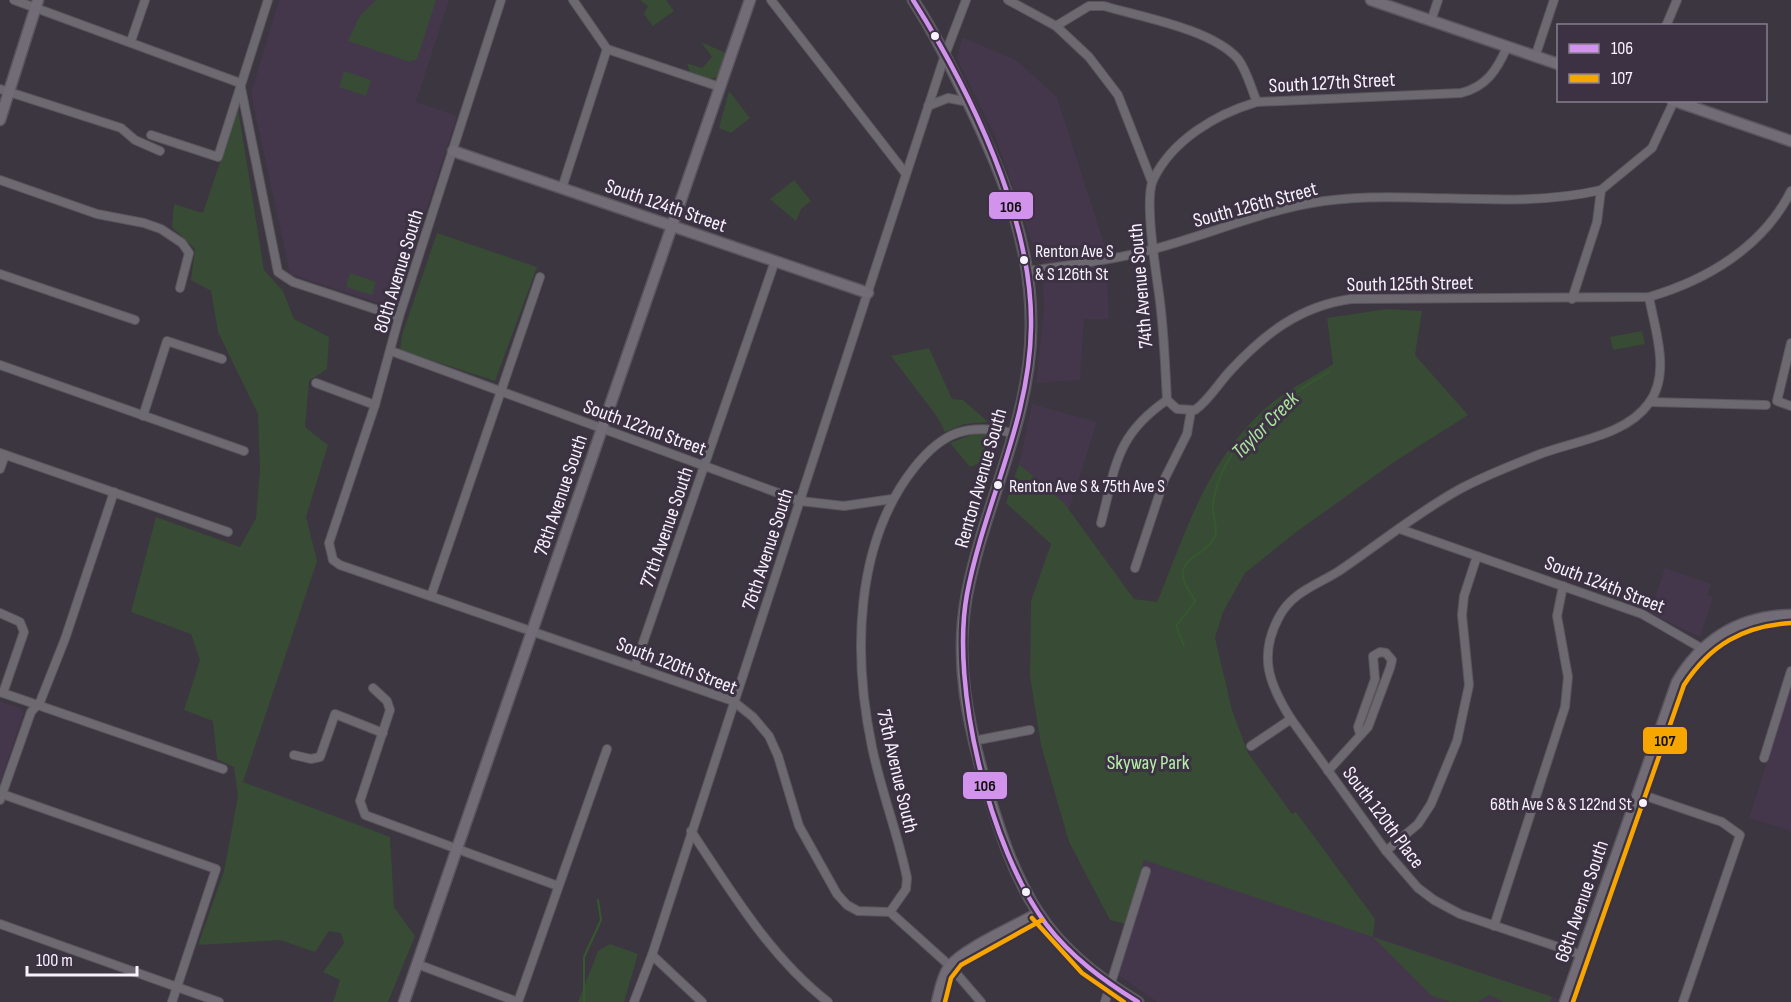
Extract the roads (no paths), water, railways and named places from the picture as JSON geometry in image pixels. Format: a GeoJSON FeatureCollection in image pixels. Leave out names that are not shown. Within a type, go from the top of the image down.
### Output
{"type":"FeatureCollection","features":[{"type":"Feature","properties":{"kind":"street"},"geometry":{"type":"LineString","coordinates":[[14,0],[37,4],[240,83]]}},
{"type":"Feature","properties":{"kind":"street"},"geometry":{"type":"LineString","coordinates":[[130,41],[145,0]]}},
{"type":"Feature","properties":{"kind":"street"},"geometry":{"type":"LineString","coordinates":[[151,135],[218,157],[268,0]]}},
{"type":"Feature","properties":{"kind":"street","name":"80th Avenue South"},"geometry":{"type":"LineString","coordinates":[[329,553],[330,543],[375,405],[399,317],[501,0]]}},
{"type":"Feature","properties":{"kind":"street"},"geometry":{"type":"LineString","coordinates":[[573,0],[607,50],[720,87]]}},
{"type":"Feature","properties":{"kind":"street","name":"78th Avenue South"},"geometry":{"type":"LineString","coordinates":[[404,1002],[750,0]]}},
{"type":"Feature","properties":{"kind":"street"},"geometry":{"type":"LineString","coordinates":[[771,0],[906,174]]}},
{"type":"Feature","properties":{"kind":"street","name":"Renton Avenue South"},"geometry":{"type":"LineString","coordinates":[[913,0],[945,55],[1010,195],[1028,271],[1031,329],[1024,388],[1013,434],[972,572],[964,614],[962,674],[973,741],[1003,845],[1038,913],[1080,961],[1110,986],[1138,1002]]}},
{"type":"Feature","properties":{"kind":"street","name":"76th Avenue South"},"geometry":{"type":"LineString","coordinates":[[634,1002],[652,956],[928,106],[966,0]]}},
{"type":"Feature","properties":{"kind":"street"},"geometry":{"type":"LineString","coordinates":[[1008,0],[1056,26],[1089,57],[1118,95],[1152,182]]}},
{"type":"Feature","properties":{"kind":"street"},"geometry":{"type":"LineString","coordinates":[[1371,0],[1557,64]]}},
{"type":"Feature","properties":{"kind":"street"},"geometry":{"type":"LineString","coordinates":[[1431,21],[1438,0]]}},
{"type":"Feature","properties":{"kind":"street"},"geometry":{"type":"LineString","coordinates":[[1535,57],[1554,0]]}},
{"type":"Feature","properties":{"kind":"street"},"geometry":{"type":"LineString","coordinates":[[1667,24],[1677,0]]}},
{"type":"Feature","properties":{"kind":"street"},"geometry":{"type":"LineString","coordinates":[[0,120],[4,91],[37,4]]}},
{"type":"Feature","properties":{"kind":"street","name":"South 127th Street"},"geometry":{"type":"LineString","coordinates":[[1056,26],[1089,6],[1104,6],[1200,35],[1226,49],[1237,59],[1246,74],[1257,102],[1461,93],[1477,88],[1488,79],[1498,68],[1507,47]]}},
{"type":"Feature","properties":{"kind":"street"},"geometry":{"type":"LineString","coordinates":[[562,188],[607,50]]}},
{"type":"Feature","properties":{"kind":"street"},"geometry":{"type":"LineString","coordinates":[[240,83],[278,272],[293,282],[399,317]]}},
{"type":"Feature","properties":{"kind":"street"},"geometry":{"type":"LineString","coordinates":[[4,91],[121,128],[135,140],[160,151]]}},
{"type":"Feature","properties":{"kind":"street"},"geometry":{"type":"LineString","coordinates":[[928,106],[948,98],[968,102]]}},
{"type":"Feature","properties":{"kind":"street"},"geometry":{"type":"LineString","coordinates":[[1152,182],[1166,160],[1208,122],[1228,111],[1257,102]]}},
{"type":"Feature","properties":{"kind":"street"},"geometry":{"type":"LineString","coordinates":[[1572,299],[1597,222],[1601,190],[1652,148],[1673,102]]}},
{"type":"Feature","properties":{"kind":"street"},"geometry":{"type":"LineString","coordinates":[[1676,102],[1791,141]]}},
{"type":"Feature","properties":{"kind":"street","name":"South 124th Street"},"geometry":{"type":"LineString","coordinates":[[453,151],[868,293]]}},
{"type":"Feature","properties":{"kind":"street"},"geometry":{"type":"LineString","coordinates":[[0,180],[97,214],[144,223],[161,229],[186,248],[189,260],[180,288]]}},
{"type":"Feature","properties":{"kind":"street","name":"74th Avenue South"},"geometry":{"type":"LineString","coordinates":[[1152,182],[1151,250],[1159,294],[1167,400]]}},
{"type":"Feature","properties":{"kind":"street","name":"South 126th Street"},"geometry":{"type":"LineString","coordinates":[[1028,271],[1151,250],[1274,212],[1323,201],[1360,197],[1557,198],[1601,190]]}},
{"type":"Feature","properties":{"kind":"street","name":"South 125th Street"},"geometry":{"type":"LineString","coordinates":[[1191,411],[1202,405],[1230,371],[1269,333],[1297,314],[1327,302],[1351,299],[1649,297],[1696,280],[1727,262],[1750,243],[1776,214],[1791,191]]}},
{"type":"Feature","properties":{"kind":"street","name":"77th Avenue South"},"geometry":{"type":"LineString","coordinates":[[635,666],[775,261]]}},
{"type":"Feature","properties":{"kind":"street"},"geometry":{"type":"LineString","coordinates":[[0,274],[135,320]]}},
{"type":"Feature","properties":{"kind":"street"},"geometry":{"type":"LineString","coordinates":[[430,596],[540,277]]}},
{"type":"Feature","properties":{"kind":"street"},"geometry":{"type":"LineString","coordinates":[[1649,297],[1660,373],[1650,402],[1766,405]]}},
{"type":"Feature","properties":{"kind":"street"},"geometry":{"type":"LineString","coordinates":[[143,416],[167,341],[222,359]]}},
{"type":"Feature","properties":{"kind":"street"},"geometry":{"type":"LineString","coordinates":[[1791,344],[1777,401],[1791,406]]}},
{"type":"Feature","properties":{"kind":"street","name":"South 122nd Street"},"geometry":{"type":"LineString","coordinates":[[391,351],[800,501],[844,506],[892,499]]}},
{"type":"Feature","properties":{"kind":"street"},"geometry":{"type":"LineString","coordinates":[[0,365],[244,451]]}},
{"type":"Feature","properties":{"kind":"street"},"geometry":{"type":"LineString","coordinates":[[316,383],[375,405]]}},
{"type":"Feature","properties":{"kind":"street"},"geometry":{"type":"LineString","coordinates":[[1101,523],[1118,459],[1126,441],[1144,416],[1167,400],[1177,409],[1191,411],[1186,434],[1164,480],[1135,568]]}},
{"type":"Feature","properties":{"kind":"street","name":"South 120th Place"},"geometry":{"type":"LineString","coordinates":[[1582,955],[1460,914],[1434,900],[1404,875],[1291,719],[1273,691],[1267,664],[1272,632],[1279,616],[1303,590],[1336,573],[1458,490],[1551,450],[1615,429],[1640,414],[1650,402]]}},
{"type":"Feature","properties":{"kind":"street","name":"75th Avenue South"},"geometry":{"type":"LineString","coordinates":[[890,912],[906,889],[907,879],[872,747],[862,681],[862,625],[871,561],[892,499],[922,459],[946,439],[976,427],[1013,434]]}},
{"type":"Feature","properties":{"kind":"street"},"geometry":{"type":"LineString","coordinates":[[0,469],[2,454],[228,532]]}},
{"type":"Feature","properties":{"kind":"street"},"geometry":{"type":"LineString","coordinates":[[114,492],[69,628],[38,705],[31,712],[1,797],[216,869],[172,1002]]}},
{"type":"Feature","properties":{"kind":"street","name":"South 124th Street"},"geometry":{"type":"LineString","coordinates":[[1400,529],[1642,614],[1701,648]]}},
{"type":"Feature","properties":{"kind":"street","name":"South 120th Street"},"geometry":{"type":"LineString","coordinates":[[329,553],[340,565],[733,701],[753,717],[769,736],[778,756],[799,826],[837,894],[847,905],[858,911],[890,912]]}},
{"type":"Feature","properties":{"kind":"street"},"geometry":{"type":"LineString","coordinates":[[1386,851],[1418,824],[1442,781],[1457,741],[1469,685],[1462,615],[1464,596],[1477,556]]}},
{"type":"Feature","properties":{"kind":"street"},"geometry":{"type":"LineString","coordinates":[[1494,926],[1565,707],[1568,677],[1557,616],[1563,586]]}},
{"type":"Feature","properties":{"kind":"street"},"geometry":{"type":"LineString","coordinates":[[0,613],[10,616],[22,626],[24,640],[2,693],[223,769]]}},
{"type":"Feature","properties":{"kind":"street"},"geometry":{"type":"LineString","coordinates":[[1701,648],[1723,632],[1755,618],[1791,615]]}},
{"type":"Feature","properties":{"kind":"street","name":"68th Avenue South"},"geometry":{"type":"LineString","coordinates":[[1566,1002],[1677,682],[1701,648]]}},
{"type":"Feature","properties":{"kind":"street"},"geometry":{"type":"LineString","coordinates":[[1329,771],[1368,727],[1392,660],[1386,653],[1377,653],[1373,656],[1376,679],[1358,727],[1360,734]]}},
{"type":"Feature","properties":{"kind":"street"},"geometry":{"type":"LineString","coordinates":[[1764,758],[1791,670]]}},
{"type":"Feature","properties":{"kind":"street"},"geometry":{"type":"LineString","coordinates":[[374,688],[390,707],[360,801],[362,811],[368,818],[558,886]]}},
{"type":"Feature","properties":{"kind":"street"},"geometry":{"type":"LineString","coordinates":[[294,755],[311,759],[320,757],[335,714],[383,733]]}},
{"type":"Feature","properties":{"kind":"street"},"geometry":{"type":"LineString","coordinates":[[1251,746],[1291,719]]}},
{"type":"Feature","properties":{"kind":"street"},"geometry":{"type":"LineString","coordinates":[[973,741],[1030,730]]}},
{"type":"Feature","properties":{"kind":"street"},"geometry":{"type":"LineString","coordinates":[[417,964],[518,1002],[607,749]]}},
{"type":"Feature","properties":{"kind":"street"},"geometry":{"type":"LineString","coordinates":[[1637,793],[1722,822],[1740,835],[1683,1002]]}},
{"type":"Feature","properties":{"kind":"street"},"geometry":{"type":"LineString","coordinates":[[691,831],[743,909],[776,952],[828,1002]]}},
{"type":"Feature","properties":{"kind":"street"},"geometry":{"type":"LineString","coordinates":[[1105,1002],[1146,870]]}},
{"type":"Feature","properties":{"kind":"street"},"geometry":{"type":"LineString","coordinates":[[890,912],[950,966],[981,1002]]}},
{"type":"Feature","properties":{"kind":"street"},"geometry":{"type":"LineString","coordinates":[[937,1002],[942,982],[950,966],[963,954],[1038,913]]}},
{"type":"Feature","properties":{"kind":"street"},"geometry":{"type":"LineString","coordinates":[[0,924],[219,1002]]}},
{"type":"Feature","properties":{"kind":"street"},"geometry":{"type":"LineString","coordinates":[[652,956],[702,1002]]}},
{"type":"Feature","properties":{"kind":"waterway","name":"Taylor Creek"},"geometry":{"type":"LineString","coordinates":[[1184,646],[1176,626],[1195,602],[1184,580],[1183,570],[1186,564],[1214,538],[1216,531],[1213,504],[1218,482],[1228,461],[1240,442],[1273,409],[1330,371]]}},
{"type":"Feature","properties":{"kind":"waterway"},"geometry":{"type":"LineString","coordinates":[[584,1002],[584,957],[601,920],[598,900]]}},
{"type":"Feature","properties":{"kind":"place","name":"Renton Ave S & S 126th St"},"geometry":{"type":"Point","coordinates":[1024,260]}},
{"type":"Feature","properties":{"kind":"place","name":"Renton Ave S & 75th Ave S"},"geometry":{"type":"Point","coordinates":[998,485]}},
{"type":"Feature","properties":{"kind":"place","name":"68th Ave S & S 122nd St"},"geometry":{"type":"Point","coordinates":[1643,803]}},
{"type":"Feature","properties":{"kind":"park label","name":"Skyway Park"},"geometry":{"type":"Point","coordinates":[1148,762]}}]}
